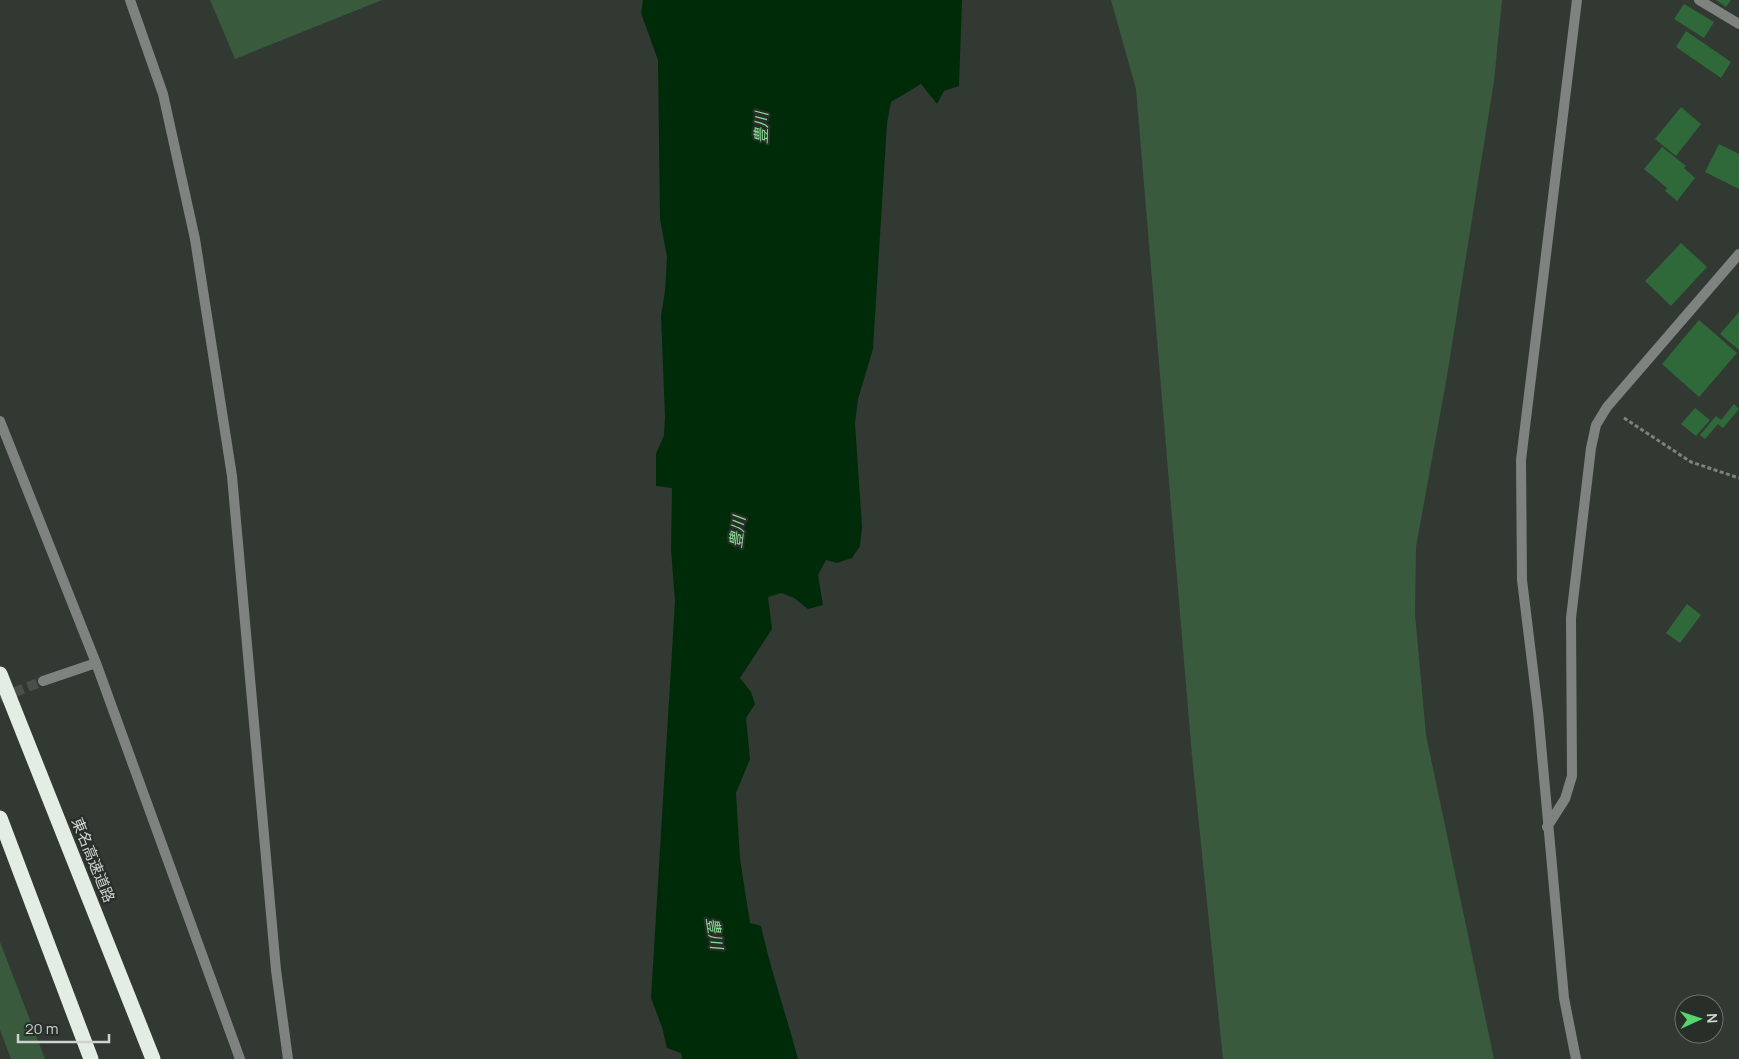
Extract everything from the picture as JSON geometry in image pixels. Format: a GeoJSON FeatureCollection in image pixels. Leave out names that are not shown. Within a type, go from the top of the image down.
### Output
{"type":"FeatureCollection","features":[{"type":"Feature","properties":{"kind":"highway","name":"東名高速道路"},"geometry":{"type":"LineString","coordinates":[[0,674],[153,1059]]}},
{"type":"Feature","properties":{"kind":"highway"},"geometry":{"type":"LineString","coordinates":[[0,818],[91,1059]]}},
{"type":"Feature","properties":{"kind":"street"},"geometry":{"type":"LineString","coordinates":[[130,0],[163,94],[195,239],[232,476],[276,960],[288,1059]]}},
{"type":"Feature","properties":{"kind":"street"},"geometry":{"type":"LineString","coordinates":[[1576,1059],[1564,998],[1547,827],[1538,711],[1522,580],[1521,460],[1577,0]]}},
{"type":"Feature","properties":{"kind":"street"},"geometry":{"type":"LineString","coordinates":[[1700,0],[1739,24]]}},
{"type":"Feature","properties":{"kind":"street"},"geometry":{"type":"LineString","coordinates":[[1547,827],[1565,798],[1572,776],[1571,618],[1591,448],[1596,425],[1607,407],[1739,254]]}},
{"type":"Feature","properties":{"kind":"street"},"geometry":{"type":"LineString","coordinates":[[0,421],[96,663],[240,1059]]}},
{"type":"Feature","properties":{"kind":"street"},"geometry":{"type":"LineString","coordinates":[[43,681],[96,663]]}},
{"type":"Feature","properties":{"kind":"path"},"geometry":{"type":"LineString","coordinates":[[1607,407],[1690,462],[1739,478]]}},
{"type":"Feature","properties":{"kind":"shaded area"},"geometry":{"type":"Polygon","coordinates":[[[210,0],[382,0],[235,59],[210,0]]]}},
{"type":"Feature","properties":{"kind":"shaded area"},"geometry":{"type":"Polygon","coordinates":[[[1111,0],[1502,0],[1494,81],[1447,376],[1416,547],[1415,614],[1426,735],[1494,1059],[1223,1059],[1192,756],[1136,89],[1111,0]]]}},
{"type":"Feature","properties":{"kind":"shaded area"},"geometry":{"type":"Polygon","coordinates":[[[0,942],[45,1059],[11,1059],[0,1030],[0,942]]]}},
{"type":"Feature","properties":{"kind":"water","name":"豊川"},"geometry":{"type":"Polygon","coordinates":[[[643,0],[962,0],[959,86],[944,91],[937,104],[921,84],[891,102],[887,123],[873,349],[858,399],[855,423],[862,527],[860,546],[852,558],[837,563],[826,560],[818,575],[823,605],[808,609],[794,598],[781,593],[768,597],[772,629],[740,678],[751,692],[755,704],[746,718],[750,759],[736,793],[740,859],[750,923],[761,926],[798,1059],[682,1059],[681,1053],[667,1048],[662,1027],[651,998],[675,601],[671,550],[672,488],[656,486],[656,454],[664,435],[665,417],[661,316],[667,257],[660,219],[658,60],[641,13],[643,0]]]}},
{"type":"Feature","properties":{"kind":"building"},"geometry":{"type":"Polygon","coordinates":[[[1716,0],[1731,0],[1726,7],[1716,0]]]}},
{"type":"Feature","properties":{"kind":"building"},"geometry":{"type":"Polygon","coordinates":[[[1684,4],[1714,22],[1704,38],[1674,19],[1684,4]]]}},
{"type":"Feature","properties":{"kind":"building"},"geometry":{"type":"Polygon","coordinates":[[[1686,31],[1731,62],[1721,78],[1676,47],[1686,31]]]}},
{"type":"Feature","properties":{"kind":"building"},"geometry":{"type":"Polygon","coordinates":[[[1681,107],[1701,124],[1676,156],[1655,139],[1681,107]]]}},
{"type":"Feature","properties":{"kind":"building"},"geometry":{"type":"Polygon","coordinates":[[[1719,144],[1739,154],[1739,189],[1705,172],[1719,144]]]}},
{"type":"Feature","properties":{"kind":"building"},"geometry":{"type":"Polygon","coordinates":[[[1662,147],[1686,166],[1684,168],[1695,178],[1677,201],[1665,191],[1667,188],[1644,169],[1662,147]]]}},
{"type":"Feature","properties":{"kind":"building"},"geometry":{"type":"Polygon","coordinates":[[[1681,243],[1707,267],[1671,306],[1645,281],[1681,243]]]}},
{"type":"Feature","properties":{"kind":"building"},"geometry":{"type":"Polygon","coordinates":[[[1739,312],[1739,350],[1720,334],[1739,312]]]}},
{"type":"Feature","properties":{"kind":"building"},"geometry":{"type":"Polygon","coordinates":[[[1699,320],[1737,353],[1699,397],[1662,364],[1699,320]]]}},
{"type":"Feature","properties":{"kind":"building"},"geometry":{"type":"Polygon","coordinates":[[[1734,404],[1739,409],[1723,428],[1718,424],[1705,439],[1700,435],[1716,416],[1721,420],[1734,404]]]}},
{"type":"Feature","properties":{"kind":"building"},"geometry":{"type":"Polygon","coordinates":[[[1695,408],[1710,420],[1696,436],[1681,424],[1695,408]]]}},
{"type":"Feature","properties":{"kind":"building"},"geometry":{"type":"Polygon","coordinates":[[[1687,604],[1701,615],[1680,643],[1666,633],[1687,604]]]}},
{"type":"Feature","properties":{"kind":"tunnel"},"geometry":{"type":"LineString","coordinates":[[0,698],[43,681]]}}]}
